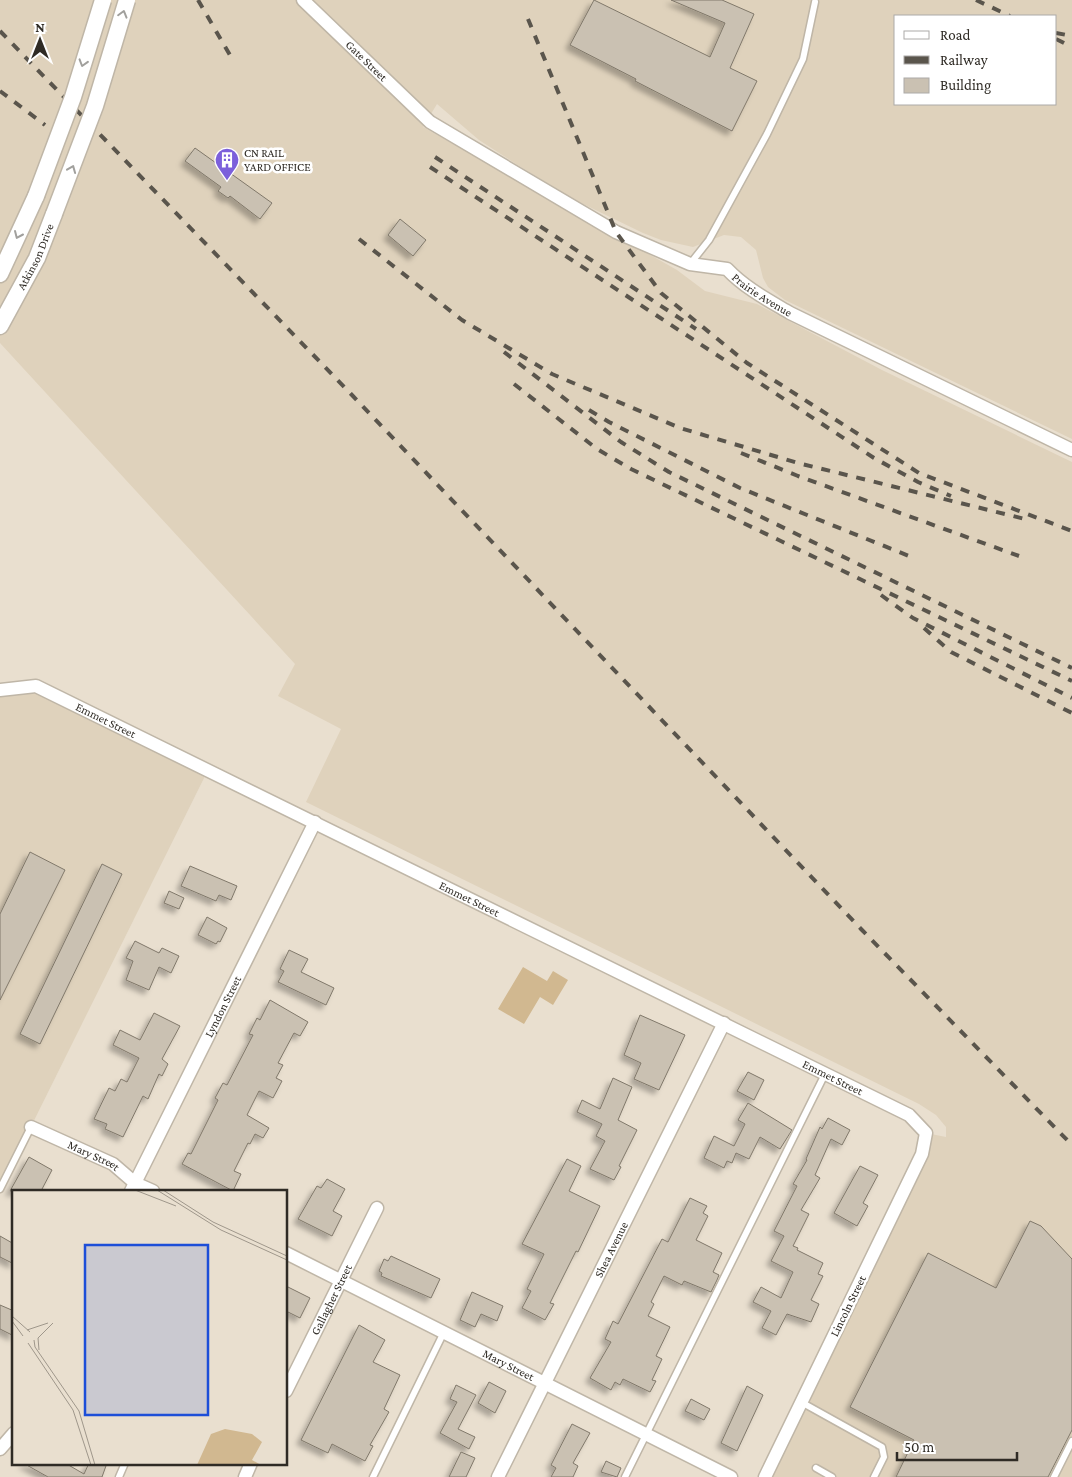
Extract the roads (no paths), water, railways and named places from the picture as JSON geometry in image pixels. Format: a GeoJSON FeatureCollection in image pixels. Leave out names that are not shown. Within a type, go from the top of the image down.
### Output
{"type":"FeatureCollection","features":[{"type":"Feature","properties":{"kind":"street","name":"Atkinson Drive"},"geometry":{"type":"LineString","coordinates":[[0,274],[36,196],[73,97],[103,0]]}},
{"type":"Feature","properties":{"kind":"street","name":"Atkinson Drive"},"geometry":{"type":"LineString","coordinates":[[0,326],[37,258],[89,125],[127,0]]}},
{"type":"Feature","properties":{"kind":"street","name":"Gate Street"},"geometry":{"type":"LineString","coordinates":[[303,0],[430,122]]}},
{"type":"Feature","properties":{"kind":"street","name":"Prairie Avenue"},"geometry":{"type":"LineString","coordinates":[[430,122],[616,232],[690,264],[727,269],[759,295],[790,313],[1072,450]]}},
{"type":"Feature","properties":{"kind":"street","name":"Emmet Street"},"geometry":{"type":"LineString","coordinates":[[1,689],[36,686],[909,1114],[926,1133]]}},
{"type":"Feature","properties":{"kind":"street","name":"Lyndon Street"},"geometry":{"type":"LineString","coordinates":[[133,1187],[314,822]]}},
{"type":"Feature","properties":{"kind":"street","name":"Shea Avenue"},"geometry":{"type":"LineString","coordinates":[[498,1477],[724,1023]]}},
{"type":"Feature","properties":{"kind":"street","name":"Mary Street"},"geometry":{"type":"LineString","coordinates":[[31,1127],[113,1164],[133,1187],[148,1190]]}},
{"type":"Feature","properties":{"kind":"street","name":"Lincoln Street"},"geometry":{"type":"LineString","coordinates":[[765,1477],[922,1154],[926,1133]]}},
{"type":"Feature","properties":{"kind":"street","name":"Gallagher Street"},"geometry":{"type":"LineString","coordinates":[[288,1387],[377,1208]]}},
{"type":"Feature","properties":{"kind":"street","name":"Mary Street"},"geometry":{"type":"LineString","coordinates":[[288,1254],[731,1477]]}},
{"type":"Feature","properties":{"kind":"street"},"geometry":{"type":"LineString","coordinates":[[0,1449],[12,1435]]}},
{"type":"Feature","properties":{"kind":"street"},"geometry":{"type":"LineString","coordinates":[[245,1477],[251,1464]]}},
{"type":"Feature","properties":{"kind":"lane"},"geometry":{"type":"LineString","coordinates":[[690,264],[714,232],[767,134],[803,59],[815,2]]}},
{"type":"Feature","properties":{"kind":"lane"},"geometry":{"type":"LineString","coordinates":[[625,1477],[825,1074]]}},
{"type":"Feature","properties":{"kind":"lane"},"geometry":{"type":"LineString","coordinates":[[0,1189],[31,1127]]}},
{"type":"Feature","properties":{"kind":"lane"},"geometry":{"type":"LineString","coordinates":[[373,1477],[444,1332]]}},
{"type":"Feature","properties":{"kind":"lane"},"geometry":{"type":"LineString","coordinates":[[801,1402],[882,1447],[884,1457],[874,1477]]}},
{"type":"Feature","properties":{"kind":"lane"},"geometry":{"type":"LineString","coordinates":[[1054,1477],[1072,1442]]}},
{"type":"Feature","properties":{"kind":"lane"},"geometry":{"type":"LineString","coordinates":[[119,1477],[125,1464]]}},
{"type":"Feature","properties":{"kind":"lane"},"geometry":{"type":"LineString","coordinates":[[816,1468],[832,1477]]}},
{"type":"Feature","properties":{"kind":"railway"},"geometry":{"type":"LineString","coordinates":[[198,0],[234,62]]}},
{"type":"Feature","properties":{"kind":"railway"},"geometry":{"type":"LineString","coordinates":[[976,0],[1008,15]]}},
{"type":"Feature","properties":{"kind":"railway"},"geometry":{"type":"LineString","coordinates":[[528,19],[616,232],[661,293],[747,363],[919,473],[1072,531]]}},
{"type":"Feature","properties":{"kind":"railway"},"geometry":{"type":"LineString","coordinates":[[0,31],[351,394],[861,929],[1072,1145]]}},
{"type":"Feature","properties":{"kind":"railway"},"geometry":{"type":"LineString","coordinates":[[1057,33],[1072,36]]}},
{"type":"Feature","properties":{"kind":"railway"},"geometry":{"type":"LineString","coordinates":[[1057,40],[1072,47]]}},
{"type":"Feature","properties":{"kind":"railway"},"geometry":{"type":"LineString","coordinates":[[0,91],[45,125]]}},
{"type":"Feature","properties":{"kind":"railway"},"geometry":{"type":"LineString","coordinates":[[435,157],[696,329]]}},
{"type":"Feature","properties":{"kind":"railway"},"geometry":{"type":"LineString","coordinates":[[430,167],[874,458],[918,482],[951,496]]}},
{"type":"Feature","properties":{"kind":"railway"},"geometry":{"type":"LineString","coordinates":[[359,239],[462,320],[552,374],[680,428],[798,463],[1025,519]]}},
{"type":"Feature","properties":{"kind":"railway"},"geometry":{"type":"LineString","coordinates":[[504,352],[621,442],[669,472],[1072,668]]}},
{"type":"Feature","properties":{"kind":"railway"},"geometry":{"type":"LineString","coordinates":[[514,384],[597,449],[631,469],[1072,681]]}},
{"type":"Feature","properties":{"kind":"railway"},"geometry":{"type":"LineString","coordinates":[[589,410],[740,488],[914,558]]}},
{"type":"Feature","properties":{"kind":"railway"},"geometry":{"type":"LineString","coordinates":[[741,453],[798,476],[1019,556]]}},
{"type":"Feature","properties":{"kind":"railway"},"geometry":{"type":"LineString","coordinates":[[881,595],[913,618],[1072,698]]}},
{"type":"Feature","properties":{"kind":"railway"},"geometry":{"type":"LineString","coordinates":[[924,628],[951,652],[1072,713]]}},
{"type":"Feature","properties":{"kind":"place","name":"CN RAIL YARD OFFICE"},"geometry":{"type":"Point","coordinates":[227,181]}}]}
